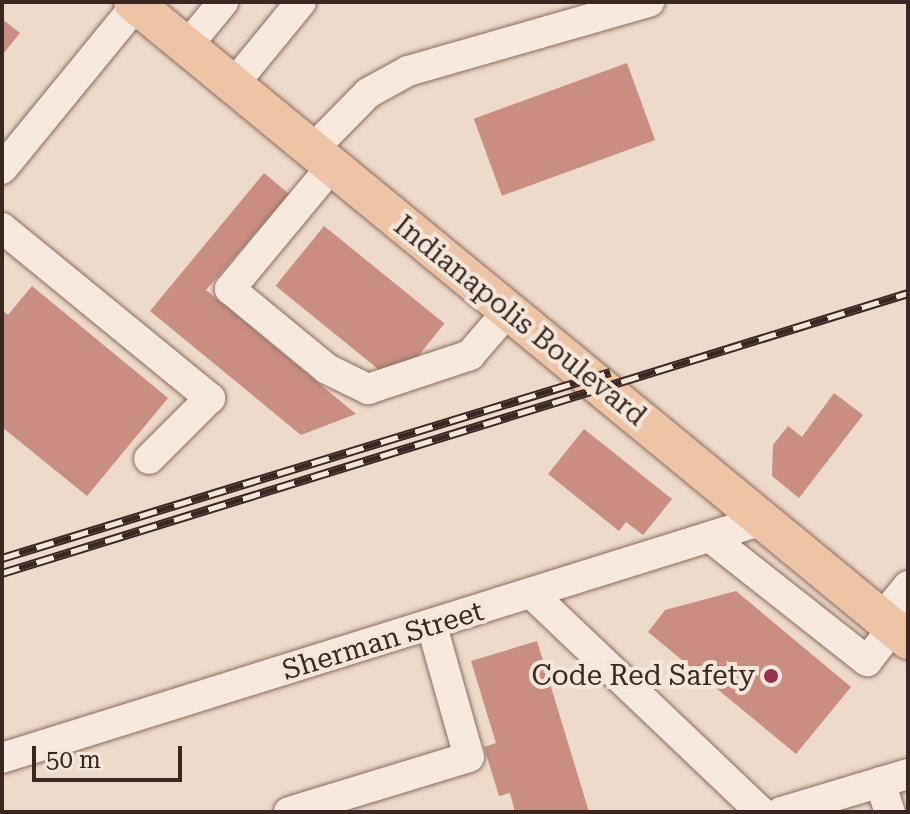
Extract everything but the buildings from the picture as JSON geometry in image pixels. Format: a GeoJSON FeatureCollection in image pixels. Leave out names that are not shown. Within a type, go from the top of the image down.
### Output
{"type":"FeatureCollection","features":[{"type":"Feature","properties":{"kind":"main road","name":"Indianapolis Boulevard"},"geometry":{"type":"LineString","coordinates":[[134,3],[894,629]]}},
{"type":"Feature","properties":{"kind":"street"},"geometry":{"type":"LineString","coordinates":[[187,46],[223,2]]}},
{"type":"Feature","properties":{"kind":"street"},"geometry":{"type":"LineString","coordinates":[[233,85],[301,2]]}},
{"type":"Feature","properties":{"kind":"street"},"geometry":{"type":"LineString","coordinates":[[508,311],[470,355],[368,389],[327,369],[230,289],[368,93],[408,71],[649,2]]}},
{"type":"Feature","properties":{"kind":"street"},"geometry":{"type":"LineString","coordinates":[[2,169],[134,3]]}},
{"type":"Feature","properties":{"kind":"street"},"geometry":{"type":"LineString","coordinates":[[2,228],[210,398],[149,459]]}},
{"type":"Feature","properties":{"kind":"street","name":"Sherman Street"},"geometry":{"type":"LineString","coordinates":[[2,758],[533,595],[763,520]]}},
{"type":"Feature","properties":{"kind":"street"},"geometry":{"type":"LineString","coordinates":[[711,538],[867,661],[894,629],[908,586]]}},
{"type":"Feature","properties":{"kind":"street"},"geometry":{"type":"LineString","coordinates":[[779,591],[807,557]]}},
{"type":"Feature","properties":{"kind":"street"},"geometry":{"type":"LineString","coordinates":[[533,595],[761,812]]}},
{"type":"Feature","properties":{"kind":"street"},"geometry":{"type":"LineString","coordinates":[[289,812],[469,757],[432,626]]}},
{"type":"Feature","properties":{"kind":"street"},"geometry":{"type":"LineString","coordinates":[[800,809],[894,778],[890,812]]}},
{"type":"Feature","properties":{"kind":"railway"},"geometry":{"type":"LineString","coordinates":[[2,573],[908,293]]}},
{"type":"Feature","properties":{"kind":"railway"},"geometry":{"type":"LineString","coordinates":[[2,558],[610,372]]}},
{"type":"Feature","properties":{"kind":"place","name":"Code Red Safety"},"geometry":{"type":"Point","coordinates":[771,676]}}]}
